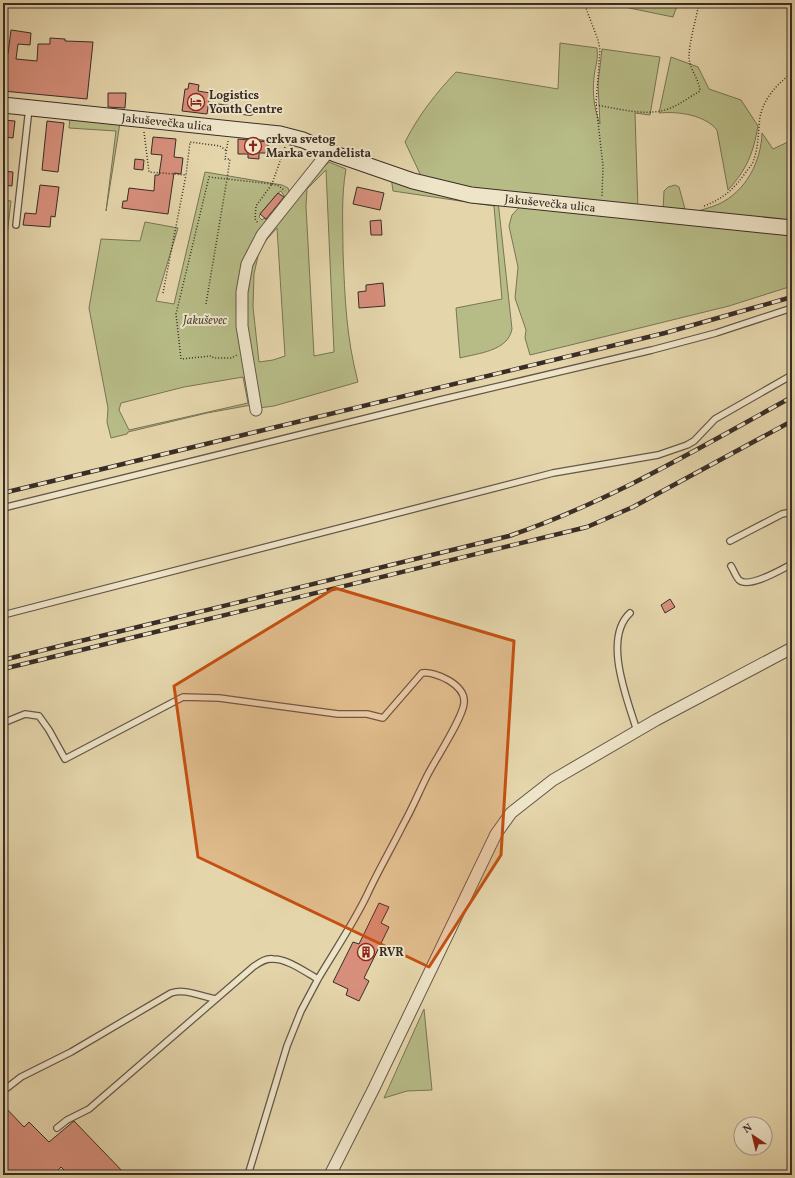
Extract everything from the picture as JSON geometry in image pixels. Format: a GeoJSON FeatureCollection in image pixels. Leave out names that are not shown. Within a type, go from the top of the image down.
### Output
{"type":"FeatureCollection","features":[{"type":"Feature","properties":{"kind":"main road","name":"Jakuševečka ulica"},"geometry":{"type":"LineString","coordinates":[[3,105],[259,130],[303,140],[329,151],[413,181],[472,195],[785,228]]}},
{"type":"Feature","properties":{"kind":"street"},"geometry":{"type":"LineString","coordinates":[[256,410],[242,326],[241,305],[247,264],[264,229],[329,151]]}},
{"type":"Feature","properties":{"kind":"street"},"geometry":{"type":"LineString","coordinates":[[330,1175],[374,1088],[496,834],[512,813],[553,780],[637,732],[792,648]]}},
{"type":"Feature","properties":{"kind":"lane"},"geometry":{"type":"LineString","coordinates":[[215,107],[250,112]]}},
{"type":"Feature","properties":{"kind":"lane"},"geometry":{"type":"LineString","coordinates":[[16,225],[29,108]]}},
{"type":"Feature","properties":{"kind":"lane"},"geometry":{"type":"LineString","coordinates":[[3,508],[440,400],[652,350],[716,333],[792,308]]}},
{"type":"Feature","properties":{"kind":"lane"},"geometry":{"type":"LineString","coordinates":[[3,615],[553,473],[658,455],[694,441],[715,419],[792,375]]}},
{"type":"Feature","properties":{"kind":"lane"},"geometry":{"type":"LineString","coordinates":[[730,541],[782,514],[792,512]]}},
{"type":"Feature","properties":{"kind":"lane"},"geometry":{"type":"LineString","coordinates":[[731,566],[740,581],[745,583],[764,578],[792,564]]}},
{"type":"Feature","properties":{"kind":"lane"},"geometry":{"type":"LineString","coordinates":[[630,614],[624,620],[619,632],[619,671],[637,732]]}},
{"type":"Feature","properties":{"kind":"lane"},"geometry":{"type":"LineString","coordinates":[[3,723],[25,714],[39,716],[66,759],[183,697],[219,698],[338,714],[367,714],[383,718],[422,673],[429,672],[435,674],[460,690],[463,695],[463,710],[373,879],[366,896],[301,1011],[287,1046],[248,1175]]}},
{"type":"Feature","properties":{"kind":"lane"},"geometry":{"type":"LineString","coordinates":[[57,1128],[67,1120],[89,1109],[253,967],[263,961],[273,958],[293,965],[318,979]]}},
{"type":"Feature","properties":{"kind":"lane"},"geometry":{"type":"LineString","coordinates":[[3,1091],[21,1077],[71,1052],[171,993],[183,991],[203,998],[216,999]]}},
{"type":"Feature","properties":{"kind":"path"},"geometry":{"type":"LineString","coordinates":[[584,3],[598,40],[600,50],[596,104],[603,166],[603,195],[599,208]]}},
{"type":"Feature","properties":{"kind":"path"},"geometry":{"type":"LineString","coordinates":[[596,104],[646,113],[658,112],[674,107],[700,91],[699,84],[691,69],[689,58],[699,3]]}},
{"type":"Feature","properties":{"kind":"path"},"geometry":{"type":"LineString","coordinates":[[703,206],[718,200],[736,187],[754,162],[759,143],[760,116],[771,92],[780,82],[792,73]]}},
{"type":"Feature","properties":{"kind":"path"},"geometry":{"type":"LineString","coordinates":[[144,130],[144,141],[149,172],[186,175]]}},
{"type":"Feature","properties":{"kind":"path"},"geometry":{"type":"LineString","coordinates":[[206,304],[230,159],[225,159],[228,140]]}},
{"type":"Feature","properties":{"kind":"path"},"geometry":{"type":"LineString","coordinates":[[163,293],[186,175],[190,142],[220,146],[227,151]]}},
{"type":"Feature","properties":{"kind":"path"},"geometry":{"type":"LineString","coordinates":[[264,229],[255,219],[256,206],[272,184],[286,143]]}},
{"type":"Feature","properties":{"kind":"path"},"geometry":{"type":"LineString","coordinates":[[239,354],[231,358],[214,358],[211,356],[181,359],[176,314],[209,177],[272,184],[280,186],[286,191],[286,196]]}},
{"type":"Feature","properties":{"kind":"highlighted area"},"geometry":{"type":"Polygon","coordinates":[[[335,588],[514,641],[501,855],[429,967],[198,857],[174,686],[335,588]]]}},
{"type":"Feature","properties":{"kind":"green space"},"geometry":{"type":"Polygon","coordinates":[[[605,3],[678,3],[673,17],[605,3]]]}},
{"type":"Feature","properties":{"kind":"green space"},"geometry":{"type":"Polygon","coordinates":[[[560,43],[597,48],[593,91],[596,111],[600,124],[598,84],[602,49],[660,57],[650,115],[635,113],[638,209],[505,194],[422,178],[405,142],[428,105],[456,72],[558,89],[560,43]]]}},
{"type":"Feature","properties":{"kind":"green space"},"geometry":{"type":"Polygon","coordinates":[[[671,57],[698,67],[709,89],[741,100],[758,126],[754,145],[745,168],[728,190],[717,130],[706,121],[691,115],[659,113],[671,57]]]}},
{"type":"Feature","properties":{"kind":"green space"},"geometry":{"type":"Polygon","coordinates":[[[70,118],[120,123],[106,211],[116,131],[69,128],[70,118]]]}},
{"type":"Feature","properties":{"kind":"green space"},"geometry":{"type":"Polygon","coordinates":[[[762,133],[773,149],[792,140],[792,224],[690,214],[719,204],[737,192],[755,165],[759,154],[762,133]]]}},
{"type":"Feature","properties":{"kind":"green space"},"geometry":{"type":"Polygon","coordinates":[[[329,162],[346,169],[343,190],[344,286],[351,349],[358,382],[274,406],[259,408],[243,315],[254,252],[322,165],[324,167],[329,162]],[[326,170],[307,189],[306,206],[314,356],[334,352],[326,170]],[[277,228],[260,247],[254,274],[253,307],[259,362],[285,356],[277,228]]]}},
{"type":"Feature","properties":{"kind":"green space","name":"Jakuševec"},"geometry":{"type":"Polygon","coordinates":[[[205,172],[282,185],[288,188],[289,191],[286,199],[281,191],[260,214],[259,217],[262,220],[264,218],[268,221],[243,267],[251,405],[207,413],[128,432],[127,434],[111,438],[107,422],[108,408],[89,308],[101,239],[140,241],[145,222],[178,228],[156,301],[174,304],[205,172]],[[243,377],[184,387],[121,403],[119,410],[129,430],[248,403],[243,377]]]}},
{"type":"Feature","properties":{"kind":"green space"},"geometry":{"type":"Polygon","coordinates":[[[391,177],[498,201],[512,329],[505,342],[499,347],[460,358],[456,308],[502,299],[494,206],[393,191],[391,177]]]}},
{"type":"Feature","properties":{"kind":"green space"},"geometry":{"type":"Polygon","coordinates":[[[675,185],[679,187],[685,209],[663,211],[664,191],[668,187],[675,185]]]}},
{"type":"Feature","properties":{"kind":"green space"},"geometry":{"type":"Polygon","coordinates":[[[3,200],[11,201],[3,271],[3,200]]]}},
{"type":"Feature","properties":{"kind":"green space"},"geometry":{"type":"Polygon","coordinates":[[[522,204],[792,233],[792,286],[729,306],[530,355],[525,338],[526,330],[515,298],[518,267],[509,226],[512,215],[522,204]]]}},
{"type":"Feature","properties":{"kind":"green space"},"geometry":{"type":"Polygon","coordinates":[[[424,1009],[432,1090],[407,1091],[384,1098],[424,1009]]]}},
{"type":"Feature","properties":{"kind":"building"},"geometry":{"type":"Polygon","coordinates":[[[11,30],[31,33],[30,45],[18,44],[16,59],[37,61],[38,44],[50,44],[50,38],[65,39],[65,41],[93,42],[87,99],[3,91],[3,54],[8,54],[11,30]]]}},
{"type":"Feature","properties":{"kind":"building","name":"Logistics Youth Centre"},"geometry":{"type":"Polygon","coordinates":[[[189,83],[199,85],[198,91],[210,93],[207,114],[182,111],[185,89],[188,89],[189,83]]]}},
{"type":"Feature","properties":{"kind":"building"},"geometry":{"type":"Polygon","coordinates":[[[108,93],[126,93],[125,108],[108,107],[108,93]]]}},
{"type":"Feature","properties":{"kind":"building"},"geometry":{"type":"Polygon","coordinates":[[[3,120],[15,121],[13,138],[3,137],[3,120]]]}},
{"type":"Feature","properties":{"kind":"building"},"geometry":{"type":"Polygon","coordinates":[[[47,121],[64,123],[58,172],[42,170],[47,121]]]}},
{"type":"Feature","properties":{"kind":"building"},"geometry":{"type":"Polygon","coordinates":[[[153,137],[176,139],[174,157],[183,158],[181,174],[174,173],[168,214],[122,208],[123,201],[127,201],[129,188],[154,191],[155,175],[159,175],[162,155],[151,154],[153,137]]]}},
{"type":"Feature","properties":{"kind":"building","name":"crkva svetog Marka evanđelista"},"geometry":{"type":"Polygon","coordinates":[[[238,139],[268,142],[268,153],[259,153],[259,159],[248,158],[248,154],[238,154],[238,139]]]}},
{"type":"Feature","properties":{"kind":"building"},"geometry":{"type":"Polygon","coordinates":[[[135,159],[144,160],[143,170],[134,169],[135,159]]]}},
{"type":"Feature","properties":{"kind":"building"},"geometry":{"type":"Polygon","coordinates":[[[3,171],[13,172],[12,186],[3,185],[3,171]]]}},
{"type":"Feature","properties":{"kind":"building"},"geometry":{"type":"Polygon","coordinates":[[[40,185],[59,187],[55,217],[51,216],[50,227],[23,225],[25,213],[36,214],[40,185]]]}},
{"type":"Feature","properties":{"kind":"building"},"geometry":{"type":"Polygon","coordinates":[[[357,187],[384,193],[380,210],[353,204],[357,187]]]}},
{"type":"Feature","properties":{"kind":"building"},"geometry":{"type":"Polygon","coordinates":[[[278,193],[284,197],[266,219],[260,214],[278,193]]]}},
{"type":"Feature","properties":{"kind":"building"},"geometry":{"type":"Polygon","coordinates":[[[381,220],[382,235],[371,235],[370,221],[381,220]]]}},
{"type":"Feature","properties":{"kind":"building"},"geometry":{"type":"Polygon","coordinates":[[[383,283],[385,306],[359,308],[358,292],[366,291],[366,285],[383,283]]]}},
{"type":"Feature","properties":{"kind":"building"},"geometry":{"type":"Polygon","coordinates":[[[670,599],[675,607],[665,613],[661,605],[670,599]]]}},
{"type":"Feature","properties":{"kind":"building","name":"RVR"},"geometry":{"type":"Polygon","coordinates":[[[379,903],[389,907],[381,923],[389,927],[364,978],[369,981],[359,1001],[346,995],[348,989],[333,982],[353,942],[359,944],[379,903]]]}},
{"type":"Feature","properties":{"kind":"building"},"geometry":{"type":"Polygon","coordinates":[[[3,1105],[24,1127],[29,1122],[49,1142],[74,1121],[126,1175],[69,1175],[61,1167],[53,1175],[3,1175],[3,1105]]]}},
{"type":"Feature","properties":{"kind":"railway"},"geometry":{"type":"LineString","coordinates":[[3,493],[665,333],[792,297]]}},
{"type":"Feature","properties":{"kind":"railway"},"geometry":{"type":"LineString","coordinates":[[3,660],[509,536],[618,491],[792,397]]}},
{"type":"Feature","properties":{"kind":"railway"},"geometry":{"type":"LineString","coordinates":[[3,669],[587,527],[633,507],[792,421]]}},
{"type":"Feature","properties":{"kind":"place","name":"Logistics Youth Centre"},"geometry":{"type":"Point","coordinates":[196,102]}},
{"type":"Feature","properties":{"kind":"place","name":"crkva svetog Marka evanđelista"},"geometry":{"type":"Point","coordinates":[253,146]}},
{"type":"Feature","properties":{"kind":"place","name":"RVR"},"geometry":{"type":"Point","coordinates":[366,952]}}]}
